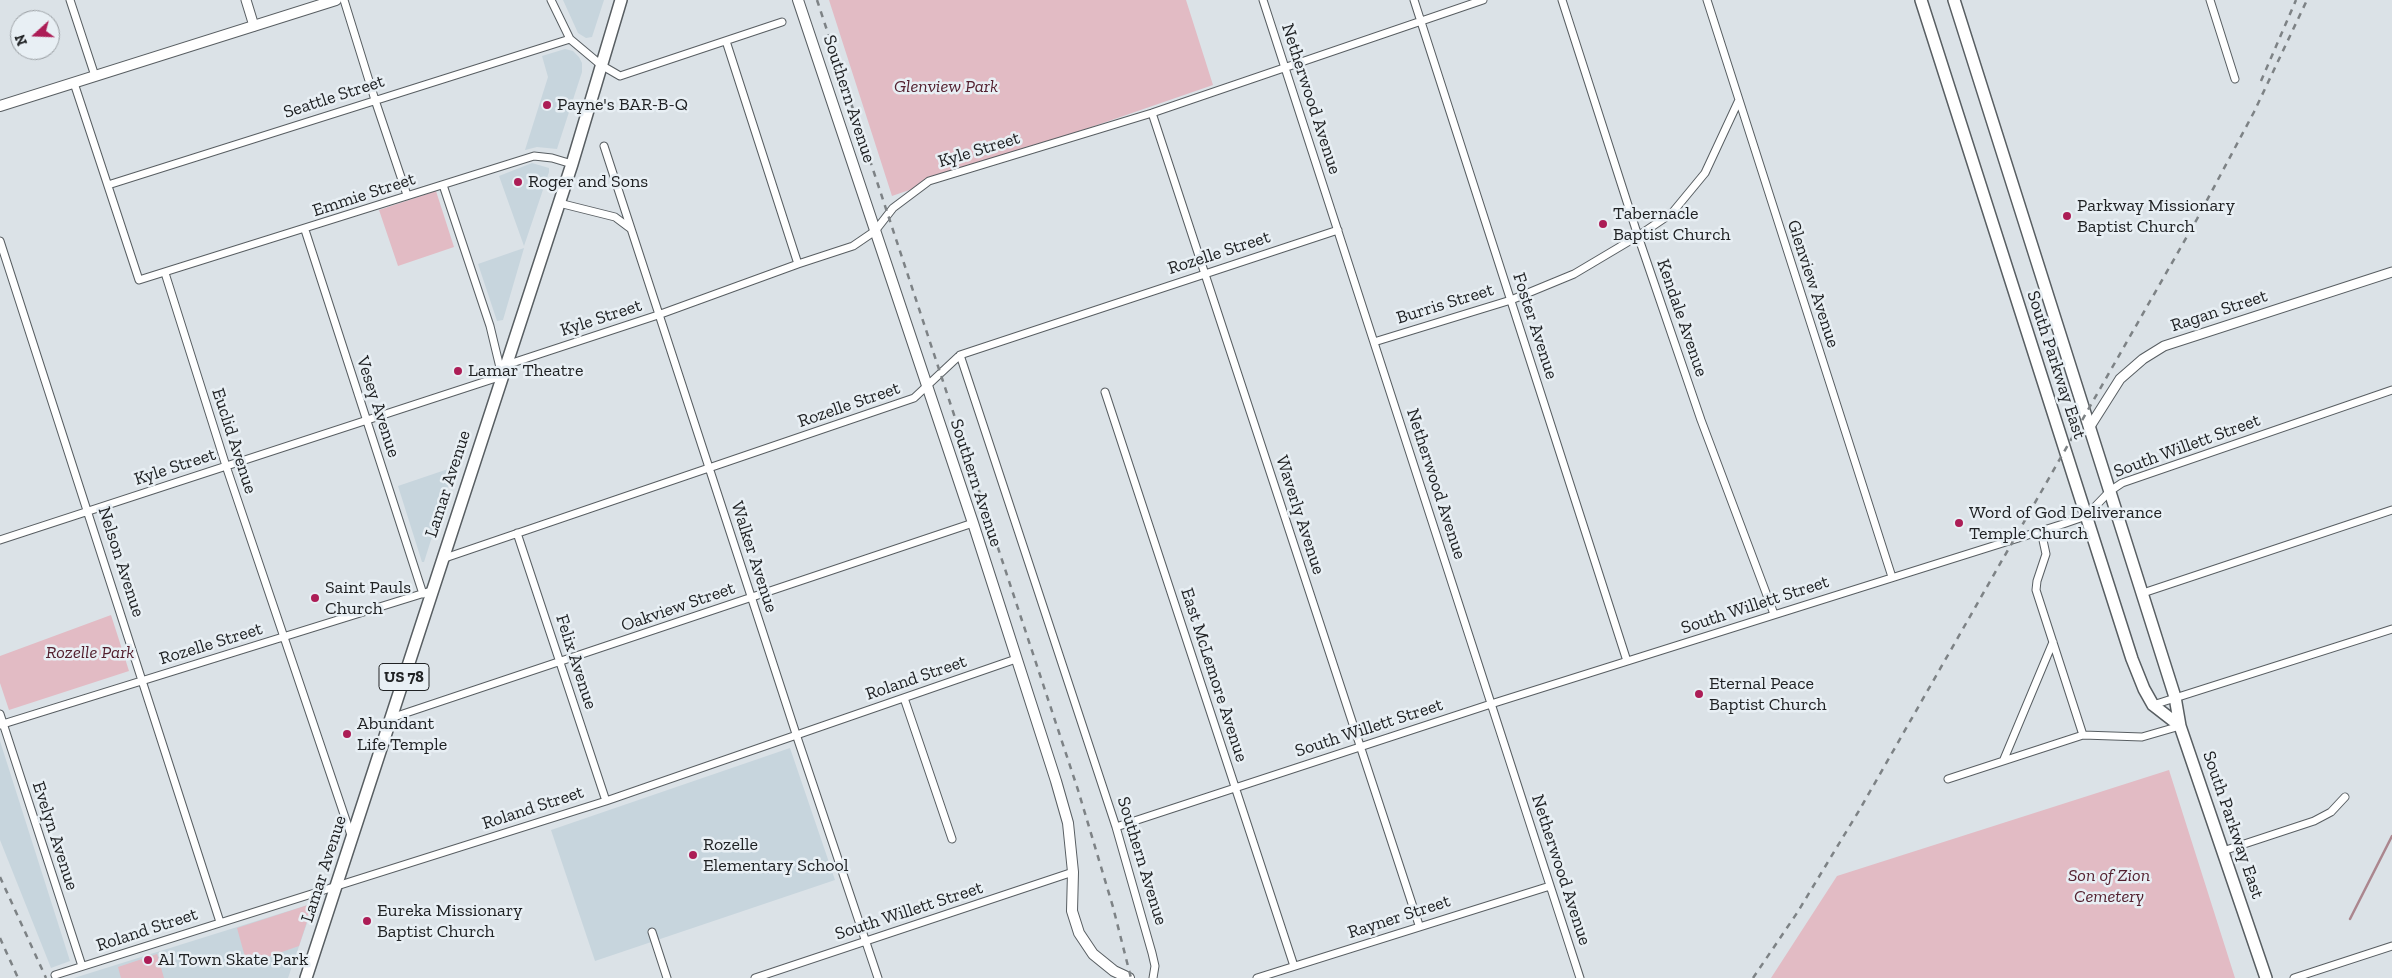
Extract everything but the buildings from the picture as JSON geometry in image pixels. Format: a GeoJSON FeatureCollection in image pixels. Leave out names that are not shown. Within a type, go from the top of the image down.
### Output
{"type":"FeatureCollection","features":[{"type":"Feature","properties":{"kind":"main road"},"geometry":{"type":"LineString","coordinates":[[0,106],[336,0]]}},
{"type":"Feature","properties":{"kind":"main road","name":"Lamar Avenue"},"geometry":{"type":"LineString","coordinates":[[306,978],[391,718],[427,593],[442,559],[572,164],[621,0]]}},
{"type":"Feature","properties":{"kind":"main road","name":"Southern Avenue"},"geometry":{"type":"LineString","coordinates":[[798,0],[973,523],[1068,823],[1073,872],[1072,911],[1078,933],[1093,954],[1113,975],[1129,978]]}},
{"type":"Feature","properties":{"kind":"main road","name":"South Parkway East"},"geometry":{"type":"LineString","coordinates":[[1921,0],[2132,660],[2153,705],[2180,726]]}},
{"type":"Feature","properties":{"kind":"main road","name":"South Parkway East"},"geometry":{"type":"LineString","coordinates":[[1954,0],[2176,697],[2180,726],[2266,978]]}},
{"type":"Feature","properties":{"kind":"main road","name":"South Parkway East"},"geometry":{"type":"LineString","coordinates":[[2252,935],[2257,978]]}},
{"type":"Feature","properties":{"kind":"street"},"geometry":{"type":"LineString","coordinates":[[70,0],[95,76]]}},
{"type":"Feature","properties":{"kind":"street"},"geometry":{"type":"LineString","coordinates":[[246,0],[254,26]]}},
{"type":"Feature","properties":{"kind":"street"},"geometry":{"type":"LineString","coordinates":[[344,0],[375,100],[408,196]]}},
{"type":"Feature","properties":{"kind":"street"},"geometry":{"type":"LineString","coordinates":[[551,0],[570,39],[601,65],[620,76],[782,22]]}},
{"type":"Feature","properties":{"kind":"street","name":"Netherwood Avenue"},"geometry":{"type":"LineString","coordinates":[[1263,0],[1580,978]]}},
{"type":"Feature","properties":{"kind":"street","name":"Foster Avenue"},"geometry":{"type":"LineString","coordinates":[[1414,0],[1627,661]]}},
{"type":"Feature","properties":{"kind":"street","name":"Kyle Street"},"geometry":{"type":"LineString","coordinates":[[0,540],[367,420],[798,264],[853,246],[875,230],[893,208],[929,181],[1152,113],[1285,66],[1483,0]]}},
{"type":"Feature","properties":{"kind":"street","name":"Kendale Avenue"},"geometry":{"type":"LineString","coordinates":[[1562,0],[1638,236],[1702,420],[1774,614]]}},
{"type":"Feature","properties":{"kind":"street","name":"Glenview Avenue"},"geometry":{"type":"LineString","coordinates":[[1707,0],[1738,102],[1892,577]]}},
{"type":"Feature","properties":{"kind":"street"},"geometry":{"type":"LineString","coordinates":[[2210,0],[2234,79]]}},
{"type":"Feature","properties":{"kind":"street","name":"Seattle Street"},"geometry":{"type":"LineString","coordinates":[[108,185],[570,39]]}},
{"type":"Feature","properties":{"kind":"street"},"geometry":{"type":"LineString","coordinates":[[726,41],[798,264]]}},
{"type":"Feature","properties":{"kind":"street"},"geometry":{"type":"LineString","coordinates":[[74,83],[139,280],[166,274]]}},
{"type":"Feature","properties":{"kind":"street","name":"Burris Street"},"geometry":{"type":"LineString","coordinates":[[1374,342],[1512,300],[1574,274],[1638,236],[1672,213],[1705,173],[1738,102]]}},
{"type":"Feature","properties":{"kind":"street","name":"Waverly Avenue"},"geometry":{"type":"LineString","coordinates":[[1152,113],[1419,925]]}},
{"type":"Feature","properties":{"kind":"street","name":"Walker Avenue"},"geometry":{"type":"LineString","coordinates":[[604,146],[658,315],[878,978]]}},
{"type":"Feature","properties":{"kind":"street","name":"Emmie Street"},"geometry":{"type":"LineString","coordinates":[[166,274],[534,156],[552,158],[572,164]]}},
{"type":"Feature","properties":{"kind":"street"},"geometry":{"type":"LineString","coordinates":[[443,185],[504,370]]}},
{"type":"Feature","properties":{"kind":"street"},"geometry":{"type":"LineString","coordinates":[[559,203],[615,217],[631,230]]}},
{"type":"Feature","properties":{"kind":"street","name":"Vesey Avenue"},"geometry":{"type":"LineString","coordinates":[[304,230],[427,593]]}},
{"type":"Feature","properties":{"kind":"street","name":"Rozelle Street"},"geometry":{"type":"LineString","coordinates":[[442,559],[914,398],[960,355],[1338,230]]}},
{"type":"Feature","properties":{"kind":"street","name":"Nelson Avenue"},"geometry":{"type":"LineString","coordinates":[[0,241],[220,922]]}},
{"type":"Feature","properties":{"kind":"street","name":"Ragan Street"},"geometry":{"type":"LineString","coordinates":[[2089,428],[2120,379],[2143,359],[2164,346],[2392,272]]}},
{"type":"Feature","properties":{"kind":"street","name":"Euclid Avenue"},"geometry":{"type":"LineString","coordinates":[[166,274],[226,466],[352,840]]}},
{"type":"Feature","properties":{"kind":"street","name":"Southern Avenue"},"geometry":{"type":"LineString","coordinates":[[960,355],[1116,827],[1152,953],[1155,966],[1153,978]]}},
{"type":"Feature","properties":{"kind":"street","name":"South Willett Street"},"geometry":{"type":"LineString","coordinates":[[1116,827],[1491,704],[2086,516],[2110,491],[2122,483],[2392,390]]}},
{"type":"Feature","properties":{"kind":"street","name":"East McLemore Avenue"},"geometry":{"type":"LineString","coordinates":[[1105,392],[1294,966]]}},
{"type":"Feature","properties":{"kind":"street"},"geometry":{"type":"LineString","coordinates":[[2143,593],[2392,510]]}},
{"type":"Feature","properties":{"kind":"street","name":"Oakview Street"},"geometry":{"type":"LineString","coordinates":[[391,718],[973,523]]}},
{"type":"Feature","properties":{"kind":"street"},"geometry":{"type":"LineString","coordinates":[[2041,531],[2046,554],[2036,590],[2083,735]]}},
{"type":"Feature","properties":{"kind":"street","name":"Felix Avenue"},"geometry":{"type":"LineString","coordinates":[[518,533],[606,801]]}},
{"type":"Feature","properties":{"kind":"street","name":"Rozelle Street"},"geometry":{"type":"LineString","coordinates":[[2,724],[427,593]]}},
{"type":"Feature","properties":{"kind":"street"},"geometry":{"type":"LineString","coordinates":[[2153,705],[2392,629]]}},
{"type":"Feature","properties":{"kind":"street"},"geometry":{"type":"LineString","coordinates":[[2004,759],[2052,642]]}},
{"type":"Feature","properties":{"kind":"street","name":"Roland Street"},"geometry":{"type":"LineString","coordinates":[[55,975],[606,801],[797,737],[1016,659]]}},
{"type":"Feature","properties":{"kind":"street"},"geometry":{"type":"LineString","coordinates":[[904,698],[952,839]]}},
{"type":"Feature","properties":{"kind":"street","name":"Evelyn Avenue"},"geometry":{"type":"LineString","coordinates":[[0,714],[82,966]]}},
{"type":"Feature","properties":{"kind":"street"},"geometry":{"type":"LineString","coordinates":[[1948,779],[2004,759],[2083,735],[2142,737],[2180,726]]}},
{"type":"Feature","properties":{"kind":"street"},"geometry":{"type":"LineString","coordinates":[[2223,850],[2314,821],[2331,812],[2346,797]]}},
{"type":"Feature","properties":{"kind":"street","name":"South Willett Street"},"geometry":{"type":"LineString","coordinates":[[755,978],[1073,872]]}},
{"type":"Feature","properties":{"kind":"street","name":"Rayner Street"},"geometry":{"type":"LineString","coordinates":[[1257,978],[1419,925],[1550,886]]}},
{"type":"Feature","properties":{"kind":"street"},"geometry":{"type":"LineString","coordinates":[[652,932],[668,978]]}},
{"type":"Feature","properties":{"kind":"street"},"geometry":{"type":"LineString","coordinates":[[2294,978],[2392,946]]}},
{"type":"Feature","properties":{"kind":"shaded area"},"geometry":{"type":"Polygon","coordinates":[[[563,0],[604,0],[592,37],[586,38],[578,33],[563,0]]]}},
{"type":"Feature","properties":{"kind":"shaded area"},"geometry":{"type":"Polygon","coordinates":[[[565,49],[573,51],[579,57],[582,63],[582,72],[557,149],[537,147],[525,150],[548,77],[542,56],[565,49]]]}},
{"type":"Feature","properties":{"kind":"shaded area"},"geometry":{"type":"Polygon","coordinates":[[[532,163],[549,168],[549,172],[524,246],[499,176],[532,163]]]}},
{"type":"Feature","properties":{"kind":"shaded area"},"geometry":{"type":"Polygon","coordinates":[[[524,248],[503,320],[497,321],[478,264],[524,248]]]}},
{"type":"Feature","properties":{"kind":"shaded area"},"geometry":{"type":"Polygon","coordinates":[[[454,467],[424,562],[422,562],[398,486],[454,467]]]}},
{"type":"Feature","properties":{"kind":"shaded area"},"geometry":{"type":"Polygon","coordinates":[[[0,741],[70,961],[51,968],[0,840],[0,741]]]}},
{"type":"Feature","properties":{"kind":"shaded area","name":"Rozelle Elementary School"},"geometry":{"type":"Polygon","coordinates":[[[790,748],[835,880],[595,961],[551,830],[790,748]]]}},
{"type":"Feature","properties":{"kind":"shaded area"},"geometry":{"type":"Polygon","coordinates":[[[314,903],[288,978],[74,978],[314,903]]]}},
{"type":"Feature","properties":{"kind":"green space","name":"Glenview Park"},"geometry":{"type":"Polygon","coordinates":[[[829,0],[1186,0],[1213,85],[892,196],[829,0]]]}},
{"type":"Feature","properties":{"kind":"green space"},"geometry":{"type":"Polygon","coordinates":[[[436,191],[454,247],[398,266],[379,210],[436,191]]]}},
{"type":"Feature","properties":{"kind":"green space","name":"Rozelle Park"},"geometry":{"type":"Polygon","coordinates":[[[111,615],[129,671],[9,710],[0,683],[0,656],[111,615]]]}},
{"type":"Feature","properties":{"kind":"green space","name":"Son of Zion Cemetery"},"geometry":{"type":"Polygon","coordinates":[[[2169,770],[2235,978],[1771,978],[1837,876],[2169,770]]]}},
{"type":"Feature","properties":{"kind":"green space"},"geometry":{"type":"Polygon","coordinates":[[[311,904],[312,906],[299,946],[247,964],[237,928],[311,904]]]}},
{"type":"Feature","properties":{"kind":"green space","name":"Al Town Skate Park"},"geometry":{"type":"Polygon","coordinates":[[[157,954],[164,978],[121,978],[118,967],[157,954]]]}},
{"type":"Feature","properties":{"kind":"waterway"},"geometry":{"type":"LineString","coordinates":[[2350,919],[2392,836]]}},
{"type":"Feature","properties":{"kind":"railway"},"geometry":{"type":"LineString","coordinates":[[817,0],[1078,790],[1113,907],[1131,978]]}},
{"type":"Feature","properties":{"kind":"railway"},"geometry":{"type":"LineString","coordinates":[[2261,81],[2296,0]]}},
{"type":"Feature","properties":{"kind":"railway"},"geometry":{"type":"LineString","coordinates":[[1753,978],[1797,913],[1860,809],[2197,219],[2254,112],[2307,0]]}},
{"type":"Feature","properties":{"kind":"railway"},"geometry":{"type":"LineString","coordinates":[[0,877],[46,978]]}},
{"type":"Feature","properties":{"kind":"railway"},"geometry":{"type":"LineString","coordinates":[[0,938],[18,978]]}},
{"type":"Feature","properties":{"kind":"place","name":"Payne's BAR-B-Q"},"geometry":{"type":"Point","coordinates":[547,105]}},
{"type":"Feature","properties":{"kind":"place","name":"Roger and Sons"},"geometry":{"type":"Point","coordinates":[518,182]}},
{"type":"Feature","properties":{"kind":"place","name":"Parkway Missionary Baptist Church"},"geometry":{"type":"Point","coordinates":[2067,216]}},
{"type":"Feature","properties":{"kind":"place","name":"Tabernacle Baptist Church"},"geometry":{"type":"Point","coordinates":[1603,224]}},
{"type":"Feature","properties":{"kind":"place","name":"Lamar Theatre"},"geometry":{"type":"Point","coordinates":[458,371]}},
{"type":"Feature","properties":{"kind":"place","name":"Word of God Deliverance Temple Church"},"geometry":{"type":"Point","coordinates":[1959,523]}},
{"type":"Feature","properties":{"kind":"place","name":"Saint Pauls Church"},"geometry":{"type":"Point","coordinates":[315,598]}},
{"type":"Feature","properties":{"kind":"place","name":"Eternal Peace Baptist Church"},"geometry":{"type":"Point","coordinates":[1699,694]}},
{"type":"Feature","properties":{"kind":"place","name":"Abundant Life Temple"},"geometry":{"type":"Point","coordinates":[347,734]}},
{"type":"Feature","properties":{"kind":"place","name":"Rozelle Elementary School"},"geometry":{"type":"Point","coordinates":[693,855]}},
{"type":"Feature","properties":{"kind":"place","name":"Eureka Missionary Baptist Church"},"geometry":{"type":"Point","coordinates":[367,921]}},
{"type":"Feature","properties":{"kind":"place","name":"Al Town Skate Park"},"geometry":{"type":"Point","coordinates":[148,960]}}]}
